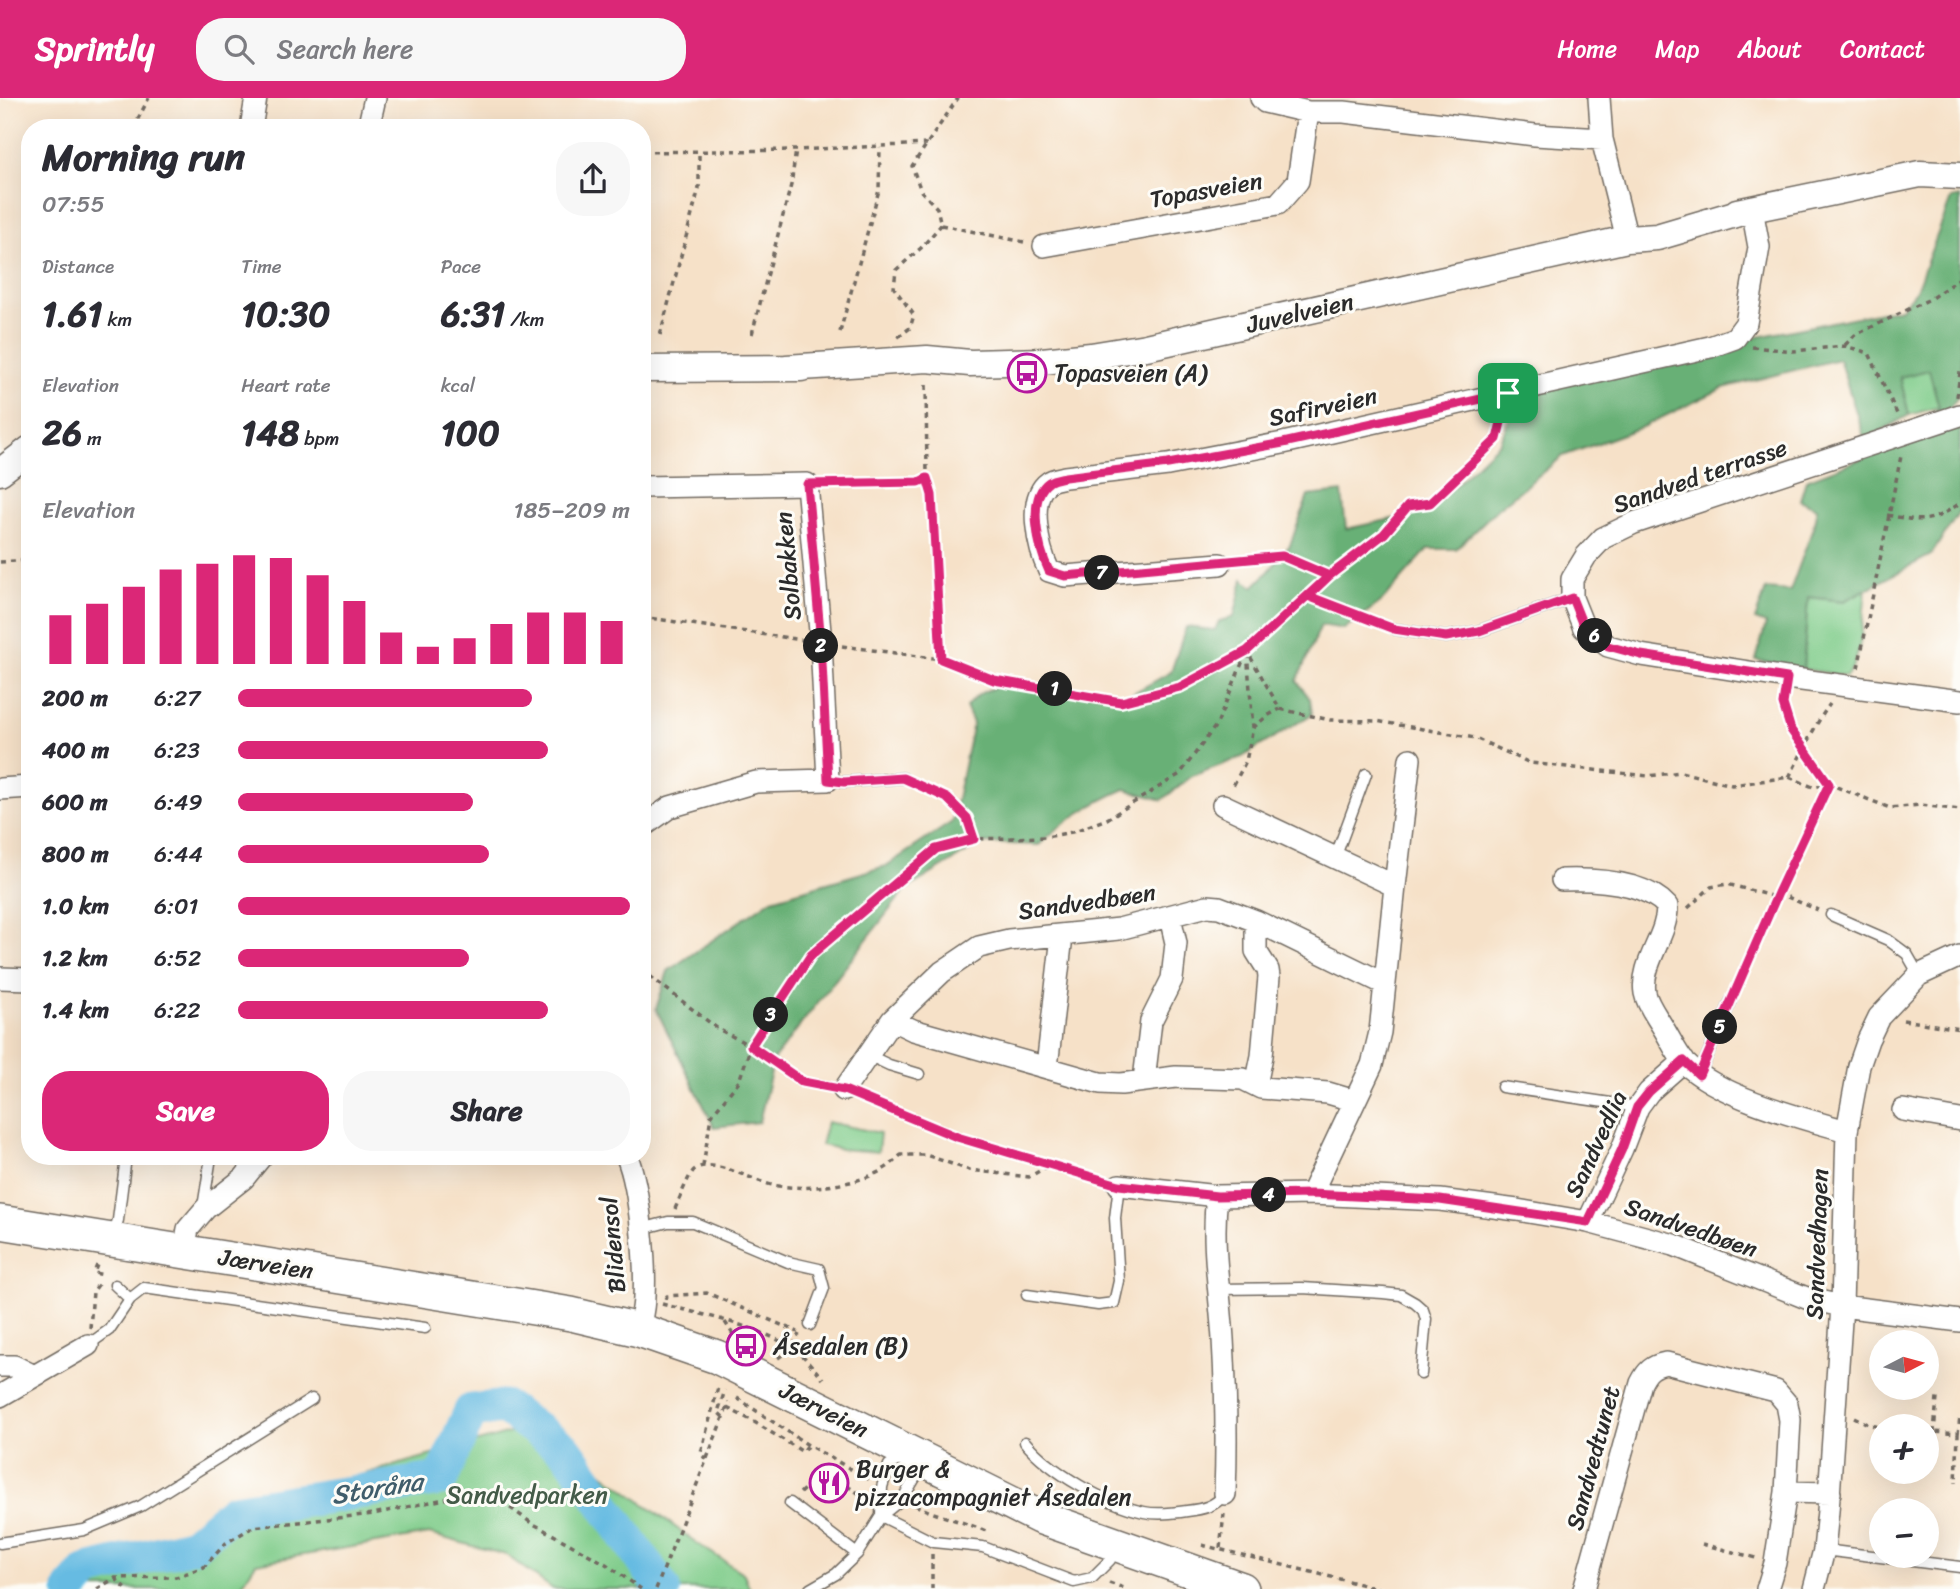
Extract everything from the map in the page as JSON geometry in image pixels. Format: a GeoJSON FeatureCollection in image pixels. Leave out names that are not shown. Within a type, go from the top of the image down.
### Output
{"type":"FeatureCollection","features":[{"type":"Feature","properties":{"kind":"main road","name":"Jærveien"},"geometry":{"type":"LineString","coordinates":[[0,1222],[106,1249],[184,1250],[571,1314],[639,1329],[724,1360],[897,1470],[974,1506],[1187,1589]]}},
{"type":"Feature","properties":{"kind":"main road","name":"Jærveien"},"geometry":{"type":"LineString","coordinates":[[897,1470],[1242,1589]]}},
{"type":"Feature","properties":{"kind":"street"},"geometry":{"type":"LineString","coordinates":[[252,119],[256,98]]}},
{"type":"Feature","properties":{"kind":"street"},"geometry":{"type":"LineString","coordinates":[[370,119],[374,98]]}},
{"type":"Feature","properties":{"kind":"street"},"geometry":{"type":"LineString","coordinates":[[1261,98],[1265,102],[1308,112],[1344,112],[1535,135],[1602,139]]}},
{"type":"Feature","properties":{"kind":"street"},"geometry":{"type":"LineString","coordinates":[[1599,98],[1602,139],[1627,239]]}},
{"type":"Feature","properties":{"kind":"street","name":"Topasveien"},"geometry":{"type":"LineString","coordinates":[[1044,246],[1278,204],[1298,181],[1308,112]]}},
{"type":"Feature","properties":{"kind":"street","name":"Juvelveien"},"geometry":{"type":"LineString","coordinates":[[651,369],[786,368],[927,372],[970,363],[1042,361],[1146,347],[1627,239],[1655,227],[1847,189],[1922,186],[1960,177]]}},
{"type":"Feature","properties":{"kind":"street","name":"Safirveien"},"geometry":{"type":"LineString","coordinates":[[1220,564],[1065,576],[1049,571],[1041,554],[1037,534],[1039,497],[1049,482],[1065,477],[1168,464],[1258,448],[1710,347],[1735,338],[1745,323],[1759,247],[1752,209]]}},
{"type":"Feature","properties":{"kind":"street","name":"Sandved terrasse"},"geometry":{"type":"LineString","coordinates":[[1572,598],[1572,579],[1586,556],[1603,538],[1634,523],[1960,415]]}},
{"type":"Feature","properties":{"kind":"street"},"geometry":{"type":"LineString","coordinates":[[0,472],[21,456]]}},
{"type":"Feature","properties":{"kind":"street","name":"Solbakken"},"geometry":{"type":"LineString","coordinates":[[651,486],[807,484],[821,643],[828,780]]}},
{"type":"Feature","properties":{"kind":"street"},"geometry":{"type":"LineString","coordinates":[[1572,598],[1584,628],[1608,646],[1641,655],[1960,701]]}},
{"type":"Feature","properties":{"kind":"street"},"geometry":{"type":"LineString","coordinates":[[1311,1194],[1372,1065],[1380,1032],[1383,983],[1410,760]]}},
{"type":"Feature","properties":{"kind":"street"},"geometry":{"type":"LineString","coordinates":[[651,821],[670,807],[756,782],[828,780]]}},
{"type":"Feature","properties":{"kind":"street"},"geometry":{"type":"LineString","coordinates":[[0,789],[21,787]]}},
{"type":"Feature","properties":{"kind":"street"},"geometry":{"type":"LineString","coordinates":[[1223,805],[1395,886]]}},
{"type":"Feature","properties":{"kind":"street"},"geometry":{"type":"LineString","coordinates":[[1562,880],[1600,879],[1658,895],[1667,906],[1667,917],[1646,973],[1645,994],[1692,1068],[1734,1093],[1777,1111],[1847,1131]]}},
{"type":"Feature","properties":{"kind":"street","name":"Sandvedbøen"},"geometry":{"type":"LineString","coordinates":[[844,1090],[892,1020],[942,972],[979,947],[1009,940],[1119,929],[1207,906],[1219,906],[1256,921],[1383,983]]}},
{"type":"Feature","properties":{"kind":"street"},"geometry":{"type":"LineString","coordinates":[[1144,1080],[1151,1021],[1172,979],[1176,943],[1170,917]]}},
{"type":"Feature","properties":{"kind":"street"},"geometry":{"type":"LineString","coordinates":[[1256,921],[1256,951],[1268,970],[1269,977],[1262,1056],[1256,1085]]}},
{"type":"Feature","properties":{"kind":"street"},"geometry":{"type":"LineString","coordinates":[[1047,1067],[1062,936]]}},
{"type":"Feature","properties":{"kind":"street","name":"Sandvedhagen"},"geometry":{"type":"LineString","coordinates":[[1813,1586],[1824,1550],[1830,1493],[1842,1306],[1847,1131],[1859,1066],[1879,1017],[1919,975],[1960,956]]}},
{"type":"Feature","properties":{"kind":"street"},"geometry":{"type":"LineString","coordinates":[[0,978],[21,979]]}},
{"type":"Feature","properties":{"kind":"street"},"geometry":{"type":"LineString","coordinates":[[892,1020],[913,1030],[1100,1083],[1121,1084],[1176,1077],[1243,1079],[1272,1090],[1328,1093],[1355,1101]]}},
{"type":"Feature","properties":{"kind":"street","name":"Sandvedlia"},"geometry":{"type":"LineString","coordinates":[[1588,1222],[1622,1149],[1637,1107],[1649,1092],[1692,1068]]}},
{"type":"Feature","properties":{"kind":"street"},"geometry":{"type":"LineString","coordinates":[[1903,1110],[1960,1120]]}},
{"type":"Feature","properties":{"kind":"street","name":"Jærveien"},"geometry":{"type":"LineString","coordinates":[[184,1250],[188,1229],[206,1208],[244,1178],[255,1165]]}},
{"type":"Feature","properties":{"kind":"street","name":"Blidensol"},"geometry":{"type":"LineString","coordinates":[[630,1165],[641,1229],[645,1298],[639,1329]]}},
{"type":"Feature","properties":{"kind":"street","name":"Sandvedbøen"},"geometry":{"type":"LineString","coordinates":[[1119,1185],[1217,1196],[1311,1194],[1440,1200],[1588,1222],[1674,1245],[1808,1298],[1842,1306],[1960,1321]]}},
{"type":"Feature","properties":{"kind":"street"},"geometry":{"type":"LineString","coordinates":[[1217,1196],[1214,1218],[1217,1289],[1223,1339],[1225,1494]]}},
{"type":"Feature","properties":{"kind":"street"},"geometry":{"type":"LineString","coordinates":[[0,1396],[88,1345]]}},
{"type":"Feature","properties":{"kind":"street","name":"Sandvedtunet"},"geometry":{"type":"LineString","coordinates":[[1584,1589],[1641,1383],[1654,1366],[1666,1363],[1776,1391],[1787,1404],[1790,1420],[1786,1492],[1775,1563],[1767,1589]]}},
{"type":"Feature","properties":{"kind":"street"},"geometry":{"type":"LineString","coordinates":[[0,1366],[14,1366],[34,1376]]}},
{"type":"Feature","properties":{"kind":"street"},"geometry":{"type":"LineString","coordinates":[[1786,1492],[1830,1493]]}},
{"type":"Feature","properties":{"kind":"lane"},"geometry":{"type":"LineString","coordinates":[[1394,629],[1446,637],[1479,631],[1572,598]]}},
{"type":"Feature","properties":{"kind":"lane"},"geometry":{"type":"LineString","coordinates":[[1335,858],[1366,774]]}},
{"type":"Feature","properties":{"kind":"lane"},"geometry":{"type":"LineString","coordinates":[[828,780],[844,782],[903,778]]}},
{"type":"Feature","properties":{"kind":"lane"},"geometry":{"type":"LineString","coordinates":[[1831,915],[1888,940],[1907,954],[1919,975]]}},
{"type":"Feature","properties":{"kind":"lane","name":"Sandvedlia"},"geometry":{"type":"LineString","coordinates":[[1692,1068],[1731,1002]]}},
{"type":"Feature","properties":{"kind":"lane"},"geometry":{"type":"LineString","coordinates":[[868,1055],[889,1066],[919,1074]]}},
{"type":"Feature","properties":{"kind":"lane"},"geometry":{"type":"LineString","coordinates":[[1502,1087],[1637,1107]]}},
{"type":"Feature","properties":{"kind":"lane"},"geometry":{"type":"LineString","coordinates":[[106,1249],[118,1220],[125,1165]]}},
{"type":"Feature","properties":{"kind":"lane"},"geometry":{"type":"LineString","coordinates":[[206,1208],[204,1201],[210,1165]]}},
{"type":"Feature","properties":{"kind":"lane"},"geometry":{"type":"LineString","coordinates":[[1027,1295],[1098,1305],[1114,1303],[1119,1281],[1115,1218],[1119,1185]]}},
{"type":"Feature","properties":{"kind":"lane"},"geometry":{"type":"LineString","coordinates":[[641,1229],[668,1223],[693,1222],[788,1262],[819,1269],[824,1288],[810,1325]]}},
{"type":"Feature","properties":{"kind":"lane"},"geometry":{"type":"LineString","coordinates":[[115,1284],[130,1299]]}},
{"type":"Feature","properties":{"kind":"lane"},"geometry":{"type":"LineString","coordinates":[[88,1345],[109,1330],[130,1299],[144,1288],[425,1328]]}},
{"type":"Feature","properties":{"kind":"lane"},"geometry":{"type":"LineString","coordinates":[[1217,1289],[1302,1288],[1406,1297],[1423,1310],[1426,1319],[1421,1374]]}},
{"type":"Feature","properties":{"kind":"lane"},"geometry":{"type":"LineString","coordinates":[[0,1543],[83,1530],[141,1506],[312,1399]]}},
{"type":"Feature","properties":{"kind":"lane"},"geometry":{"type":"LineString","coordinates":[[1025,1442],[1035,1454],[1069,1478],[1128,1508],[1146,1513],[1211,1507],[1225,1494]]}},
{"type":"Feature","properties":{"kind":"lane"},"geometry":{"type":"LineString","coordinates":[[881,1516],[882,1487],[897,1470]]}},
{"type":"Feature","properties":{"kind":"lane"},"geometry":{"type":"LineString","coordinates":[[810,1589],[836,1574],[858,1554],[881,1516],[903,1498],[897,1470]]}},
{"type":"Feature","properties":{"kind":"lane"},"geometry":{"type":"LineString","coordinates":[[790,1503],[858,1554]]}},
{"type":"Feature","properties":{"kind":"lane"},"geometry":{"type":"LineString","coordinates":[[881,1516],[933,1542],[983,1547],[1074,1582],[1092,1577],[1110,1560]]}},
{"type":"Feature","properties":{"kind":"lane"},"geometry":{"type":"LineString","coordinates":[[1824,1550],[1960,1567]]}},
{"type":"Feature","properties":{"kind":"path"},"geometry":{"type":"LineString","coordinates":[[138,119],[149,98]]}},
{"type":"Feature","properties":{"kind":"path"},"geometry":{"type":"LineString","coordinates":[[941,225],[937,208],[921,191],[912,166],[958,98]]}},
{"type":"Feature","properties":{"kind":"path"},"geometry":{"type":"LineString","coordinates":[[651,152],[796,150],[928,144]]}},
{"type":"Feature","properties":{"kind":"path"},"geometry":{"type":"LineString","coordinates":[[840,332],[879,190],[880,146]]}},
{"type":"Feature","properties":{"kind":"path"},"geometry":{"type":"LineString","coordinates":[[660,335],[699,188],[699,150]]}},
{"type":"Feature","properties":{"kind":"path"},"geometry":{"type":"LineString","coordinates":[[752,334],[792,185],[796,150]]}},
{"type":"Feature","properties":{"kind":"path"},"geometry":{"type":"LineString","coordinates":[[941,225],[1044,246]]}},
{"type":"Feature","properties":{"kind":"path"},"geometry":{"type":"LineString","coordinates":[[890,343],[910,328],[914,315],[894,288],[896,270],[921,248],[941,225]]}},
{"type":"Feature","properties":{"kind":"path"},"geometry":{"type":"LineString","coordinates":[[1845,346],[1855,335],[1930,299],[1960,278]]}},
{"type":"Feature","properties":{"kind":"path"},"geometry":{"type":"LineString","coordinates":[[926,379],[927,478],[932,495],[941,659]]}},
{"type":"Feature","properties":{"kind":"path"},"geometry":{"type":"LineString","coordinates":[[651,618],[941,659],[994,680],[1121,702],[1180,687],[1247,651],[1329,576],[1384,534],[1408,506],[1430,503],[1497,439],[1508,393]]}},
{"type":"Feature","properties":{"kind":"path"},"geometry":{"type":"LineString","coordinates":[[807,484],[919,482],[927,478]]}},
{"type":"Feature","properties":{"kind":"path"},"geometry":{"type":"LineString","coordinates":[[1887,515],[1917,521],[1938,518],[1960,503]]}},
{"type":"Feature","properties":{"kind":"path"},"geometry":{"type":"LineString","coordinates":[[1220,564],[1282,556],[1329,576]]}},
{"type":"Feature","properties":{"kind":"path"},"geometry":{"type":"LineString","coordinates":[[0,562],[21,560]]}},
{"type":"Feature","properties":{"kind":"path"},"geometry":{"type":"LineString","coordinates":[[1308,596],[1394,629]]}},
{"type":"Feature","properties":{"kind":"path"},"geometry":{"type":"LineString","coordinates":[[1247,651],[1280,709]]}},
{"type":"Feature","properties":{"kind":"path"},"geometry":{"type":"LineString","coordinates":[[1223,805],[1246,761],[1253,728],[1247,651]]}},
{"type":"Feature","properties":{"kind":"path"},"geometry":{"type":"LineString","coordinates":[[703,1166],[711,1116],[739,1081],[751,1046],[811,955],[936,849],[974,839],[1046,836],[1072,832],[1107,819],[1180,774],[1217,724],[1247,651]]}},
{"type":"Feature","properties":{"kind":"path"},"geometry":{"type":"LineString","coordinates":[[1787,678],[1783,704],[1791,730],[1829,784]]}},
{"type":"Feature","properties":{"kind":"path"},"geometry":{"type":"LineString","coordinates":[[1789,778],[1814,726],[1843,685]]}},
{"type":"Feature","properties":{"kind":"path"},"geometry":{"type":"LineString","coordinates":[[1253,728],[1280,709],[1330,720],[1377,721],[1475,738],[1530,764],[1648,776],[1681,772],[1732,785],[1789,778],[1813,787],[1829,784],[1890,808],[1921,805],[1960,810]]}},
{"type":"Feature","properties":{"kind":"path"},"geometry":{"type":"LineString","coordinates":[[903,778],[947,798],[967,818],[974,839]]}},
{"type":"Feature","properties":{"kind":"path"},"geometry":{"type":"LineString","coordinates":[[1731,1002],[1829,784]]}},
{"type":"Feature","properties":{"kind":"path"},"geometry":{"type":"LineString","coordinates":[[1667,917],[1681,914],[1711,887],[1727,884],[1777,895],[1831,915]]}},
{"type":"Feature","properties":{"kind":"path"},"geometry":{"type":"LineString","coordinates":[[651,977],[718,1029],[751,1046],[803,1082],[844,1090],[957,1137],[1119,1185]]}},
{"type":"Feature","properties":{"kind":"path"},"geometry":{"type":"LineString","coordinates":[[1879,1017],[1960,1029]]}},
{"type":"Feature","properties":{"kind":"path"},"geometry":{"type":"LineString","coordinates":[[668,1223],[694,1171],[703,1166],[715,1166],[772,1185],[799,1188],[856,1181],[885,1169],[901,1155],[926,1155],[969,1170],[1029,1177],[1050,1165]]}},
{"type":"Feature","properties":{"kind":"path"},"geometry":{"type":"LineString","coordinates":[[88,1345],[93,1292],[105,1275],[94,1273],[106,1249]]}},
{"type":"Feature","properties":{"kind":"path"},"geometry":{"type":"LineString","coordinates":[[662,1304],[667,1296],[665,1285]]}},
{"type":"Feature","properties":{"kind":"path"},"geometry":{"type":"LineString","coordinates":[[667,1296],[707,1293],[800,1333],[792,1348],[779,1359],[768,1354]]}},
{"type":"Feature","properties":{"kind":"path"},"geometry":{"type":"LineString","coordinates":[[723,1321],[725,1390],[718,1412],[723,1417]]}},
{"type":"Feature","properties":{"kind":"path"},"geometry":{"type":"LineString","coordinates":[[706,1460],[701,1453],[724,1360]]}},
{"type":"Feature","properties":{"kind":"path"},"geometry":{"type":"LineString","coordinates":[[737,1398],[808,1445],[897,1470]]}},
{"type":"Feature","properties":{"kind":"path"},"geometry":{"type":"LineString","coordinates":[[656,1589],[729,1402]]}},
{"type":"Feature","properties":{"kind":"path"},"geometry":{"type":"LineString","coordinates":[[727,1408],[803,1452],[808,1445]]}},
{"type":"Feature","properties":{"kind":"path"},"geometry":{"type":"LineString","coordinates":[[1852,1415],[1859,1422],[1869,1424]]}},
{"type":"Feature","properties":{"kind":"path"},"geometry":{"type":"LineString","coordinates":[[1956,1483],[1960,1416]]}},
{"type":"Feature","properties":{"kind":"path"},"geometry":{"type":"LineString","coordinates":[[1939,1432],[1958,1434]]}},
{"type":"Feature","properties":{"kind":"path"},"geometry":{"type":"LineString","coordinates":[[790,1503],[822,1471],[863,1496],[881,1516]]}},
{"type":"Feature","properties":{"kind":"path"},"geometry":{"type":"LineString","coordinates":[[97,1589],[115,1578],[176,1577],[204,1567],[226,1543],[253,1527],[373,1514],[464,1495],[491,1494],[530,1522],[606,1564],[641,1589]]}},
{"type":"Feature","properties":{"kind":"path"},"geometry":{"type":"LineString","coordinates":[[1219,1549],[1225,1494]]}},
{"type":"Feature","properties":{"kind":"path"},"geometry":{"type":"LineString","coordinates":[[932,1589],[933,1542]]}},
{"type":"Feature","properties":{"kind":"path"},"geometry":{"type":"LineString","coordinates":[[1702,1545],[1775,1563]]}},
{"type":"Feature","properties":{"kind":"path"},"geometry":{"type":"LineString","coordinates":[[115,1578],[126,1589]]}},
{"type":"Feature","properties":{"kind":"green space"},"geometry":{"type":"Polygon","coordinates":[[[1960,197],[1960,394],[1943,417],[1929,421],[1939,407],[1929,370],[1900,377],[1909,415],[1865,440],[1839,359],[1723,388],[1642,427],[1563,456],[1497,509],[1456,549],[1428,549],[1382,601],[1344,629],[1321,625],[1297,681],[1310,699],[1312,714],[1242,757],[1192,776],[1162,800],[1125,789],[1079,813],[1039,845],[982,843],[905,890],[774,1059],[759,1122],[714,1127],[656,1009],[668,971],[772,899],[886,866],[952,822],[973,723],[966,707],[979,694],[1007,686],[1128,696],[1171,672],[1186,627],[1215,630],[1219,621],[1234,617],[1243,579],[1253,587],[1290,545],[1308,496],[1342,492],[1346,529],[1415,514],[1447,493],[1499,443],[1521,394],[1733,342],[1901,308],[1916,290],[1951,199],[1960,197]]]}},
{"type":"Feature","properties":{"kind":"green space"},"geometry":{"type":"Polygon","coordinates":[[[1929,369],[1939,407],[1909,415],[1900,377],[1929,369]]]}},
{"type":"Feature","properties":{"kind":"green space"},"geometry":{"type":"Polygon","coordinates":[[[1960,428],[1960,511],[1931,555],[1844,601],[1808,597],[1803,669],[1756,660],[1766,624],[1755,620],[1766,589],[1790,591],[1813,528],[1817,508],[1800,500],[1806,480],[1897,445],[1960,428]]]}},
{"type":"Feature","properties":{"kind":"green space"},"geometry":{"type":"Polygon","coordinates":[[[1866,589],[1859,648],[1852,669],[1846,676],[1803,669],[1808,597],[1844,601],[1866,589]]]}},
{"type":"Feature","properties":{"kind":"green space"},"geometry":{"type":"Polygon","coordinates":[[[827,1122],[880,1133],[878,1152],[821,1145],[827,1122]]]}},
{"type":"Feature","properties":{"kind":"green space","name":"Sandvedparken"},"geometry":{"type":"Polygon","coordinates":[[[538,1425],[698,1544],[744,1574],[750,1589],[553,1589],[506,1555],[429,1534],[256,1563],[239,1589],[75,1589],[87,1571],[151,1555],[233,1511],[538,1425]]]}},
{"type":"Feature","properties":{"kind":"waterway","name":"Storåna"},"geometry":{"type":"LineString","coordinates":[[71,1589],[87,1571],[193,1545],[233,1511],[441,1479],[471,1411],[504,1407],[566,1450],[663,1589]]}},
{"type":"Feature","properties":{"kind":"place","name":"Topasveien (A)"},"geometry":{"type":"Point","coordinates":[1027,373]}},
{"type":"Feature","properties":{"kind":"place","name":"Åsedalen (B)"},"geometry":{"type":"Point","coordinates":[746,1346]}},
{"type":"Feature","properties":{"kind":"place","name":"Burger & pizzacompagniet Åsedalen"},"geometry":{"type":"Point","coordinates":[829,1483]}},
{"type":"Feature","properties":{"kind":"route"},"geometry":{"type":"LineString","coordinates":[[1508,393],[1283,443],[1168,464],[1065,477],[1049,482],[1039,497],[1037,534],[1041,554],[1049,571],[1065,576],[1220,564],[1282,556],[1329,576],[1308,596],[1394,629],[1446,637],[1479,631],[1572,598],[1584,628],[1608,646],[1641,655],[1787,678],[1783,704],[1791,730],[1829,784],[1778,893],[1699,1075],[1684,1061],[1649,1092],[1637,1107],[1622,1149],[1588,1222],[1440,1200],[1311,1194],[1217,1196],[1119,1185],[957,1137],[844,1090],[803,1082],[751,1046],[811,955],[936,849],[974,839],[967,818],[947,798],[903,778],[844,782],[828,780],[821,643],[807,484],[919,482],[927,478],[932,495],[941,659],[994,680],[1121,702],[1180,687],[1247,651],[1329,576],[1384,534],[1408,506],[1430,503],[1497,439],[1508,393]]}}]}
